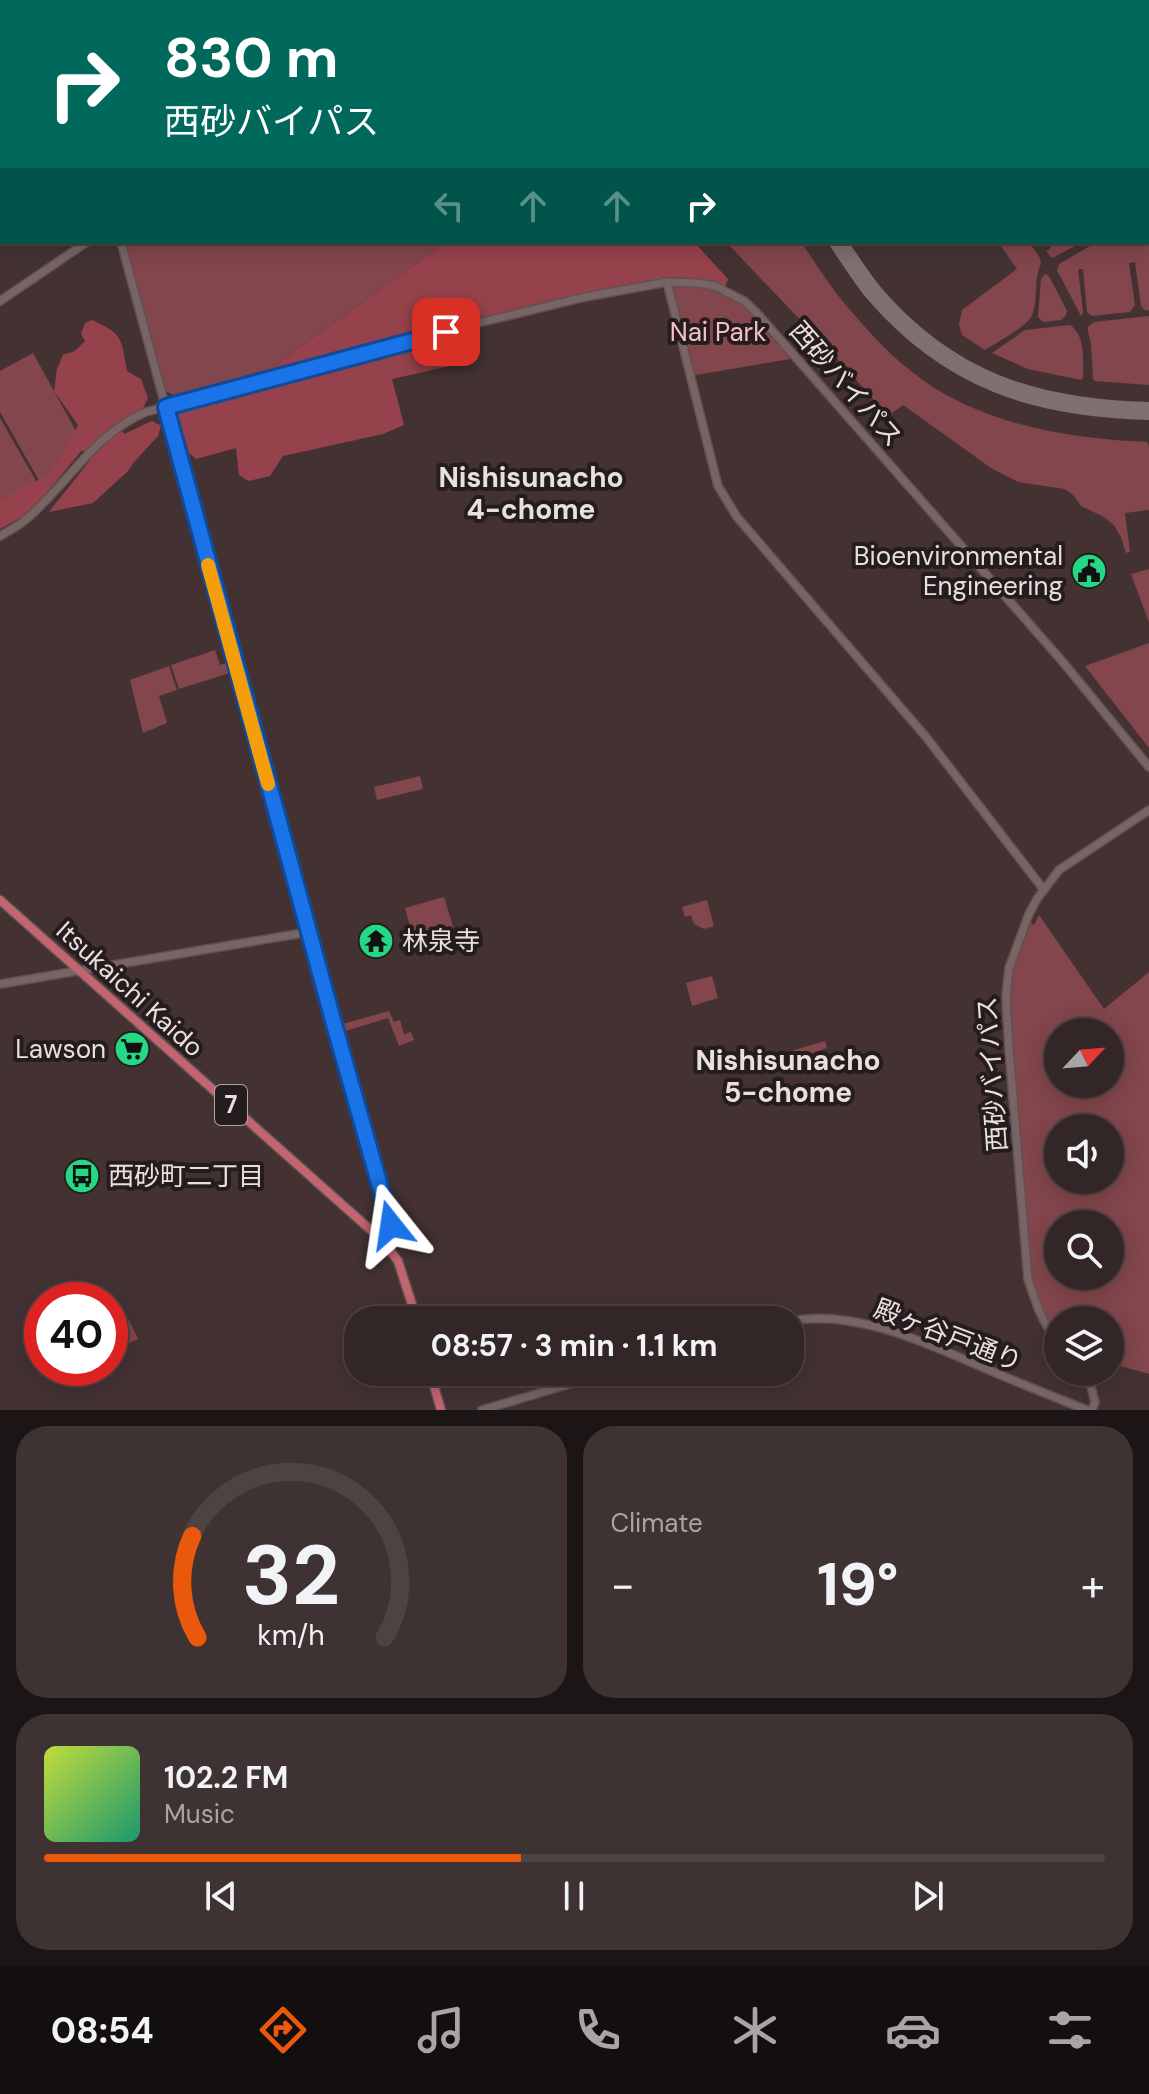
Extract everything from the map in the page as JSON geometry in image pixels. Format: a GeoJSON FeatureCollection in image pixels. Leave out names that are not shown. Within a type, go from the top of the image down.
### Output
{"type":"FeatureCollection","features":[{"type":"Feature","properties":{"kind":"main road","name":"Itsukaichi Kaido"},"geometry":{"type":"LineString","coordinates":[[0,900],[382,1240],[398,1261],[412,1306]]}},
{"type":"Feature","properties":{"kind":"main road"},"geometry":{"type":"LineString","coordinates":[[434,1386],[441,1410]]}},
{"type":"Feature","properties":{"kind":"street"},"geometry":{"type":"LineString","coordinates":[[0,301],[84,244]]}},
{"type":"Feature","properties":{"kind":"street"},"geometry":{"type":"LineString","coordinates":[[122,244],[390,1221],[391,1229],[382,1240]]}},
{"type":"Feature","properties":{"kind":"street"},"geometry":{"type":"LineString","coordinates":[[667,282],[718,486],[737,517],[917,727],[1044,890]]}},
{"type":"Feature","properties":{"kind":"street","name":"西砂バイパス"},"geometry":{"type":"LineString","coordinates":[[0,536],[29,517],[89,452],[131,418],[474,324],[585,297],[667,282],[715,286],[744,301],[756,312],[1068,668],[1149,767]]}},
{"type":"Feature","properties":{"kind":"street","name":"西砂バイパス"},"geometry":{"type":"LineString","coordinates":[[1044,1319],[1028,1279],[1006,998],[1009,968],[1029,914],[1059,870],[1149,810]]}},
{"type":"Feature","properties":{"kind":"street"},"geometry":{"type":"LineString","coordinates":[[0,984],[309,932]]}},
{"type":"Feature","properties":{"kind":"street","name":"殿ヶ谷戸通り"},"geometry":{"type":"LineString","coordinates":[[804,1319],[858,1322],[918,1340],[1090,1410]]}},
{"type":"Feature","properties":{"kind":"street"},"geometry":{"type":"LineString","coordinates":[[482,1410],[563,1386]]}},
{"type":"Feature","properties":{"kind":"street"},"geometry":{"type":"LineString","coordinates":[[1090,1410],[1095,1402],[1091,1386]]}},
{"type":"Feature","properties":{"kind":"green space"},"geometry":{"type":"Polygon","coordinates":[[[125,244],[443,244],[274,366],[265,377],[180,399],[166,391],[125,244]]]}},
{"type":"Feature","properties":{"kind":"green space"},"geometry":{"type":"Polygon","coordinates":[[[728,244],[802,244],[837,295],[880,343],[924,381],[960,402],[1038,429],[1092,438],[1147,442],[1149,510],[1125,513],[1130,552],[1126,553],[1114,525],[1081,506],[1065,489],[1018,482],[991,468],[903,405],[888,416],[728,244]]]}},
{"type":"Feature","properties":{"kind":"green space"},"geometry":{"type":"Polygon","coordinates":[[[999,244],[1030,244],[1040,258],[1032,315],[1018,329],[985,350],[962,335],[959,324],[962,310],[1017,269],[999,244]]]}},
{"type":"Feature","properties":{"kind":"green space"},"geometry":{"type":"Polygon","coordinates":[[[1049,244],[1079,244],[1052,258],[1046,251],[1051,248],[1049,244]]]}},
{"type":"Feature","properties":{"kind":"green space"},"geometry":{"type":"Polygon","coordinates":[[[1094,244],[1149,244],[1149,310],[1141,306],[1135,262],[1129,263],[1135,305],[1130,312],[1092,316],[1087,312],[1083,269],[1078,269],[1081,316],[1057,270],[1059,264],[1094,244]]]}},
{"type":"Feature","properties":{"kind":"green space"},"geometry":{"type":"Polygon","coordinates":[[[1045,274],[1049,276],[1067,311],[1061,320],[1043,322],[1038,317],[1041,279],[1045,274]]]}},
{"type":"Feature","properties":{"kind":"green space","name":"Nai Park"},"geometry":{"type":"Polygon","coordinates":[[[667,282],[715,286],[744,301],[796,358],[690,376],[667,282]]]}},
{"type":"Feature","properties":{"kind":"green space"},"geometry":{"type":"Polygon","coordinates":[[[1149,316],[1149,385],[1095,381],[1088,327],[1094,322],[1149,316]]]}},
{"type":"Feature","properties":{"kind":"green space"},"geometry":{"type":"Polygon","coordinates":[[[1070,325],[1081,342],[1081,380],[1028,369],[992,353],[1025,330],[1070,325]]]}},
{"type":"Feature","properties":{"kind":"green space"},"geometry":{"type":"Polygon","coordinates":[[[33,353],[82,442],[45,491],[0,412],[0,371],[33,353]]]}},
{"type":"Feature","properties":{"kind":"green space"},"geometry":{"type":"Polygon","coordinates":[[[0,418],[43,493],[26,512],[0,529],[0,418]]]}},
{"type":"Feature","properties":{"kind":"green space"},"geometry":{"type":"Polygon","coordinates":[[[1149,569],[1149,622],[1131,574],[1149,569]]]}},
{"type":"Feature","properties":{"kind":"green space"},"geometry":{"type":"Polygon","coordinates":[[[1149,643],[1149,748],[1085,666],[1149,643]]]}},
{"type":"Feature","properties":{"kind":"green space"},"geometry":{"type":"Polygon","coordinates":[[[215,650],[220,665],[230,662],[233,672],[179,689],[171,665],[215,650]]]}},
{"type":"Feature","properties":{"kind":"green space"},"geometry":{"type":"Polygon","coordinates":[[[169,666],[177,690],[159,696],[167,723],[143,733],[130,680],[169,666]]]}},
{"type":"Feature","properties":{"kind":"green space"},"geometry":{"type":"Polygon","coordinates":[[[420,776],[423,789],[377,800],[374,787],[420,776]]]}},
{"type":"Feature","properties":{"kind":"green space"},"geometry":{"type":"Polygon","coordinates":[[[444,897],[456,936],[416,948],[405,908],[444,897]]]}},
{"type":"Feature","properties":{"kind":"green space"},"geometry":{"type":"Polygon","coordinates":[[[707,900],[714,926],[704,929],[694,924],[691,915],[685,917],[682,907],[707,900]]]}},
{"type":"Feature","properties":{"kind":"green space"},"geometry":{"type":"Polygon","coordinates":[[[1039,915],[1104,1009],[1149,972],[1149,1374],[1124,1367],[1124,1306],[1044,1306],[1044,1314],[1028,1279],[1014,1123],[1009,968],[1031,923],[1034,925],[1039,915]]]}},
{"type":"Feature","properties":{"kind":"green space"},"geometry":{"type":"Polygon","coordinates":[[[712,976],[718,998],[692,1006],[686,983],[712,976]]]}},
{"type":"Feature","properties":{"kind":"green space"},"geometry":{"type":"Polygon","coordinates":[[[389,1011],[394,1022],[400,1020],[404,1034],[411,1032],[414,1040],[399,1046],[388,1018],[342,1032],[339,1025],[389,1011]]]}},
{"type":"Feature","properties":{"kind":"green space"},"geometry":{"type":"Polygon","coordinates":[[[825,1041],[827,1048],[794,1059],[791,1051],[825,1041]]]}},
{"type":"Feature","properties":{"kind":"green space"},"geometry":{"type":"Polygon","coordinates":[[[128,1318],[138,1339],[128,1341],[128,1318]]]}},
{"type":"Feature","properties":{"kind":"shaded area"},"geometry":{"type":"Polygon","coordinates":[[[443,244],[696,244],[728,279],[725,287],[705,280],[677,277],[585,294],[265,377],[274,366],[443,244]]]}},
{"type":"Feature","properties":{"kind":"shaded area"},"geometry":{"type":"Polygon","coordinates":[[[92,320],[116,334],[124,352],[127,371],[141,379],[148,398],[143,408],[118,424],[124,434],[152,421],[161,426],[158,436],[128,471],[93,503],[49,512],[91,459],[82,450],[31,512],[0,529],[0,501],[50,475],[78,425],[54,391],[57,369],[63,355],[75,351],[85,341],[81,334],[85,323],[92,320]]]}},
{"type":"Feature","properties":{"kind":"shaded area"},"geometry":{"type":"Polygon","coordinates":[[[470,333],[477,360],[392,379],[404,425],[383,434],[283,456],[270,476],[248,481],[239,475],[236,448],[196,459],[178,444],[175,414],[184,407],[470,333]]]}},
{"type":"Feature","properties":{"kind":"taxiway"},"geometry":{"type":"LineString","coordinates":[[839,244],[873,292],[902,323],[932,348],[964,368],[997,384],[1068,404],[1149,411]]}},
{"type":"Feature","properties":{"kind":"slow traffic"},"geometry":{"type":"LineString","coordinates":[[208,565],[268,784]]}},
{"type":"Feature","properties":{"kind":"place","name":"Bioenvironmental Engineering"},"geometry":{"type":"Point","coordinates":[1089,571]}},
{"type":"Feature","properties":{"kind":"place","name":"林泉寺"},"geometry":{"type":"Point","coordinates":[376,941]}},
{"type":"Feature","properties":{"kind":"place","name":"Lawson"},"geometry":{"type":"Point","coordinates":[132,1049]}},
{"type":"Feature","properties":{"kind":"place","name":"西砂町二丁目"},"geometry":{"type":"Point","coordinates":[82,1176]}},
{"type":"Feature","properties":{"kind":"district","name":"Nishisunacho 4-chome"},"geometry":{"type":"Point","coordinates":[531,493]}},
{"type":"Feature","properties":{"kind":"district","name":"Nishisunacho 5-chome"},"geometry":{"type":"Point","coordinates":[788,1076]}},
{"type":"Feature","properties":{"kind":"route"},"geometry":{"type":"LineString","coordinates":[[391,1225],[166,407],[446,332]]}}]}
